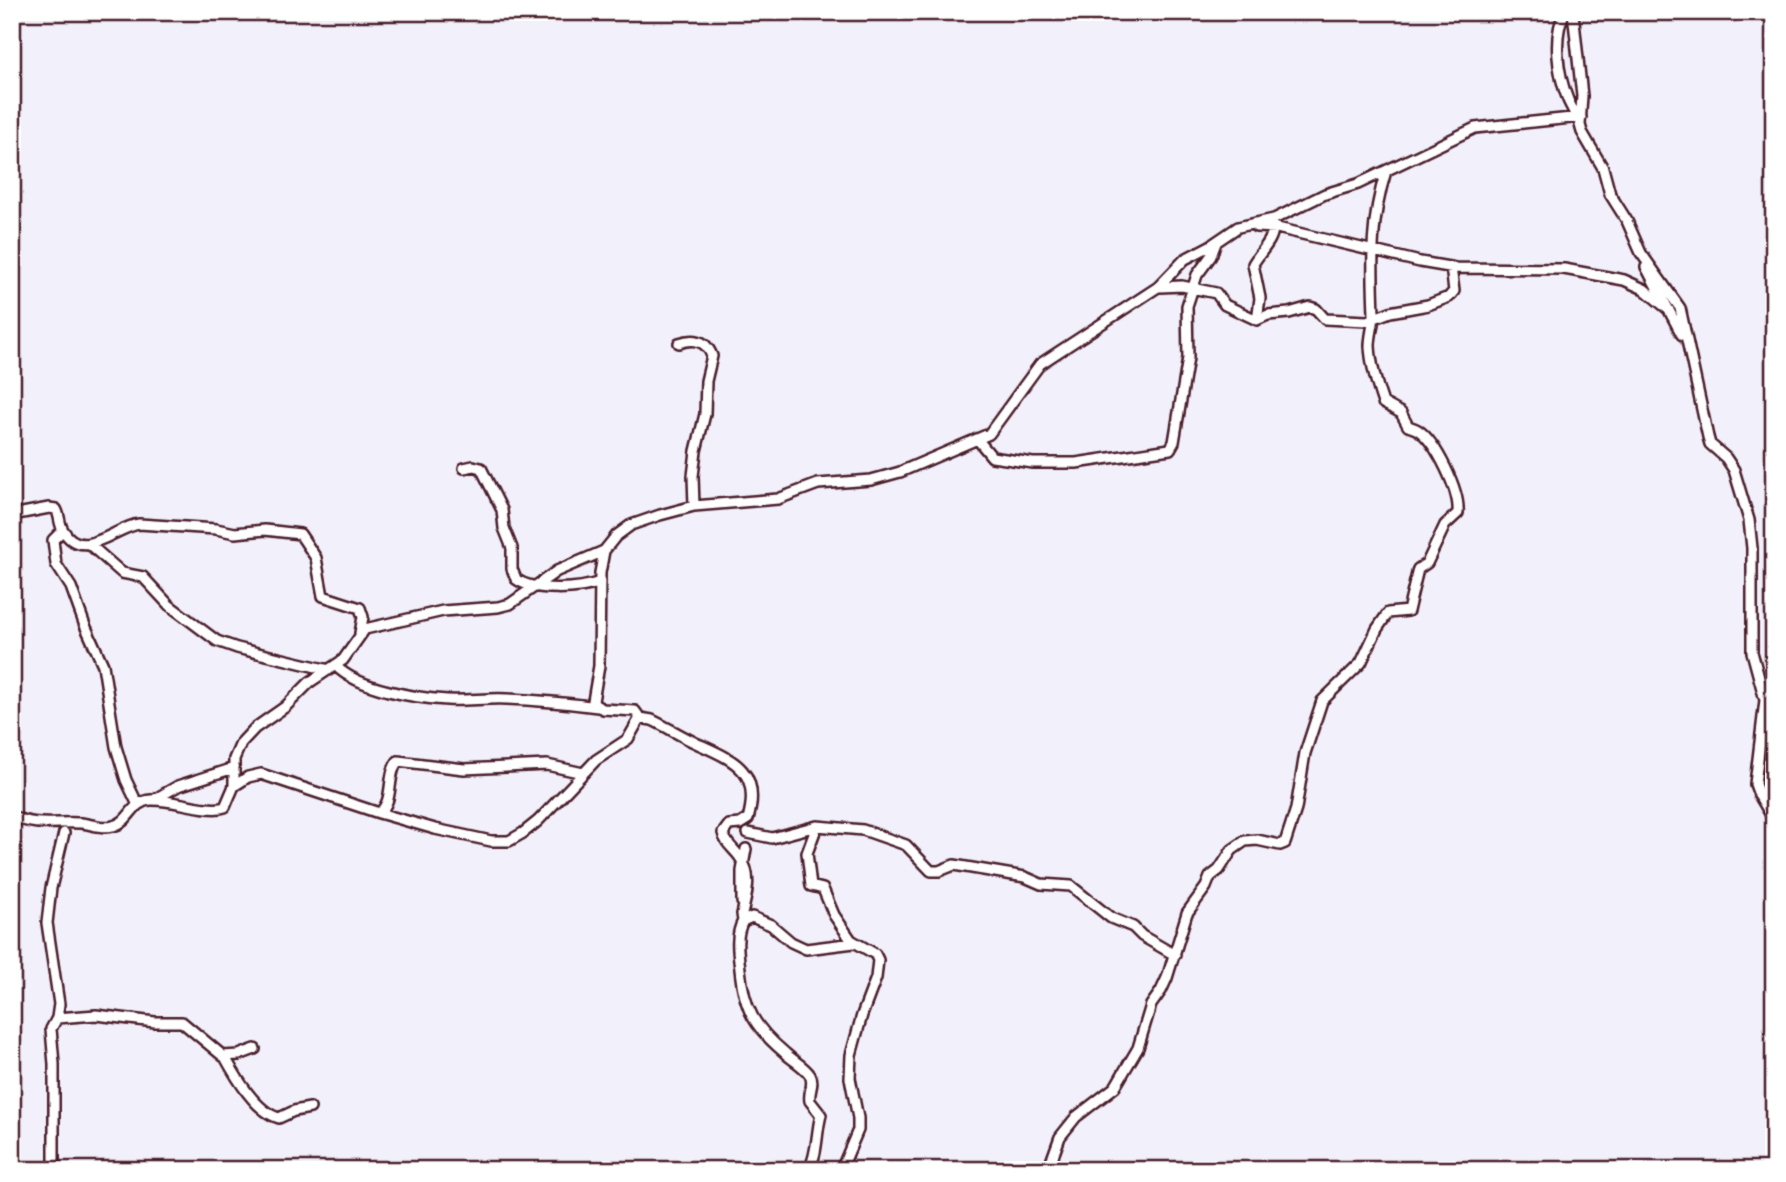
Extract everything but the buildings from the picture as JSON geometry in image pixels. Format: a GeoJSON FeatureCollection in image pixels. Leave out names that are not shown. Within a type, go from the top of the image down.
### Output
{"type":"FeatureCollection","features":[{"type":"Feature","properties":{"kind":"street"},"geometry":{"type":"LineString","coordinates":[[1565,12],[1559,26],[1559,50],[1568,100],[1603,168],[1610,194],[1627,221],[1650,278],[1688,350]]}},
{"type":"Feature","properties":{"kind":"street"},"geometry":{"type":"LineString","coordinates":[[1573,12],[1582,96],[1579,120]]}},
{"type":"Feature","properties":{"kind":"street"},"geometry":{"type":"LineString","coordinates":[[1272,224],[1325,194],[1354,186],[1475,128],[1579,120]]}},
{"type":"Feature","properties":{"kind":"street"},"geometry":{"type":"LineString","coordinates":[[1048,1170],[1059,1137],[1070,1124],[1119,1082],[1141,1043],[1152,1005],[1161,991],[1175,955],[1178,937],[1191,906],[1206,887],[1210,877],[1219,870],[1232,850],[1249,839],[1280,845],[1286,843],[1306,753],[1322,701],[1361,663],[1388,613],[1408,611],[1418,569],[1429,559],[1436,539],[1445,525],[1458,513],[1457,491],[1428,440],[1418,429],[1408,426],[1401,413],[1382,401],[1372,372],[1370,345],[1374,316],[1371,251],[1377,200],[1386,171]]}},
{"type":"Feature","properties":{"kind":"street"},"geometry":{"type":"LineString","coordinates":[[1257,320],[1260,298],[1253,264],[1269,243],[1272,224]]}},
{"type":"Feature","properties":{"kind":"street"},"geometry":{"type":"LineString","coordinates":[[360,634],[372,626],[426,614],[505,606],[567,566],[604,551],[616,536],[631,525],[694,506],[778,499],[818,484],[878,478],[901,472],[931,457],[978,440],[994,429],[1028,377],[1040,364],[1158,287],[1185,258],[1237,228],[1272,224],[1371,251],[1451,267],[1564,269],[1586,272],[1635,283],[1669,310]]}},
{"type":"Feature","properties":{"kind":"street"},"geometry":{"type":"LineString","coordinates":[[978,440],[992,457],[1039,464],[1076,463],[1169,450],[1174,442],[1188,358],[1186,310],[1197,275],[1211,256],[1216,242]]}},
{"type":"Feature","properties":{"kind":"street"},"geometry":{"type":"LineString","coordinates":[[1641,253],[1679,309],[1710,444],[1726,458],[1734,470],[1749,520],[1752,548],[1752,652],[1765,700],[1755,784],[1764,806],[1774,820]]}},
{"type":"Feature","properties":{"kind":"street"},"geometry":{"type":"LineString","coordinates":[[1158,287],[1182,286],[1218,293],[1225,305],[1257,320],[1270,314],[1289,313],[1310,307],[1316,309],[1325,319],[1365,321],[1374,316],[1449,298],[1454,288],[1451,267]]}},
{"type":"Feature","properties":{"kind":"street"},"geometry":{"type":"LineString","coordinates":[[679,343],[688,340],[701,342],[712,356],[706,380],[705,414],[692,477],[694,506]]}},
{"type":"Feature","properties":{"kind":"street"},"geometry":{"type":"LineString","coordinates":[[464,468],[481,468],[502,510],[504,528],[512,548],[513,575],[519,582],[536,586],[583,587],[600,582]]}},
{"type":"Feature","properties":{"kind":"street"},"geometry":{"type":"LineString","coordinates":[[12,515],[56,509],[63,530],[76,541],[89,544],[122,573],[143,577],[154,592],[169,605],[217,640],[237,648],[333,668],[363,682],[428,698],[514,699],[630,710],[638,713],[640,718],[664,726],[726,755],[745,771],[751,786],[740,897],[748,919]]}},
{"type":"Feature","properties":{"kind":"street"},"geometry":{"type":"LineString","coordinates":[[12,816],[32,822],[113,827],[121,822],[137,803],[155,800],[220,808],[229,802],[234,786],[236,751],[248,734],[285,707],[310,682],[333,668],[350,653],[360,634],[363,617],[360,608],[323,596],[316,558],[305,539],[298,534],[265,530],[235,533],[216,529],[139,524],[128,526],[103,540],[89,544]]}},
{"type":"Feature","properties":{"kind":"street"},"geometry":{"type":"LineString","coordinates":[[63,530],[54,540],[54,557],[71,587],[83,623],[103,666],[116,747],[126,780],[137,803]]}},
{"type":"Feature","properties":{"kind":"street"},"geometry":{"type":"LineString","coordinates":[[598,707],[593,701],[598,666],[600,582],[604,551]]}},
{"type":"Feature","properties":{"kind":"street"},"geometry":{"type":"LineString","coordinates":[[234,786],[248,776],[261,774],[427,827],[491,841],[509,841],[523,834],[538,821],[601,755],[628,739],[640,718]]}},
{"type":"Feature","properties":{"kind":"street"},"geometry":{"type":"LineString","coordinates":[[379,813],[385,806],[394,766],[398,761],[464,769],[547,765],[583,773]]}},
{"type":"Feature","properties":{"kind":"street"},"geometry":{"type":"LineString","coordinates":[[155,800],[178,786],[234,768]]}},
{"type":"Feature","properties":{"kind":"street"},"geometry":{"type":"LineString","coordinates":[[748,819],[740,824],[729,825],[723,833],[748,874]]}},
{"type":"Feature","properties":{"kind":"street"},"geometry":{"type":"LineString","coordinates":[[56,824],[64,833]]}},
{"type":"Feature","properties":{"kind":"street"},"geometry":{"type":"LineString","coordinates":[[64,833],[93,825]]}},
{"type":"Feature","properties":{"kind":"street"},"geometry":{"type":"LineString","coordinates":[[748,833],[772,838],[817,826],[863,830],[906,845],[933,871],[954,865],[1025,877],[1041,884],[1071,886],[1111,918],[1133,928],[1175,955]]}},
{"type":"Feature","properties":{"kind":"street"},"geometry":{"type":"LineString","coordinates":[[817,826],[807,853],[810,886],[823,889],[834,915],[854,943],[875,954],[878,960],[851,1055],[850,1078],[858,1130],[841,1170]]}},
{"type":"Feature","properties":{"kind":"street"},"geometry":{"type":"LineString","coordinates":[[54,1170],[54,1054],[51,1029],[57,1018],[59,995],[47,923],[51,888],[64,833]]}},
{"type":"Feature","properties":{"kind":"street"},"geometry":{"type":"LineString","coordinates":[[744,906],[749,864],[746,849]]}},
{"type":"Feature","properties":{"kind":"street"},"geometry":{"type":"LineString","coordinates":[[748,919],[771,925],[791,942],[806,949],[854,943]]}},
{"type":"Feature","properties":{"kind":"street"},"geometry":{"type":"LineString","coordinates":[[748,919],[740,928],[738,950],[747,1009],[764,1034],[807,1072],[812,1081],[810,1101],[821,1115],[816,1129],[816,1149],[809,1170]]}},
{"type":"Feature","properties":{"kind":"street"},"geometry":{"type":"LineString","coordinates":[[57,1018],[96,1015],[155,1022],[182,1022],[225,1057],[246,1091],[272,1116],[279,1118],[310,1108]]}},
{"type":"Feature","properties":{"kind":"street"},"geometry":{"type":"LineString","coordinates":[[225,1057],[256,1049]]}}]}
